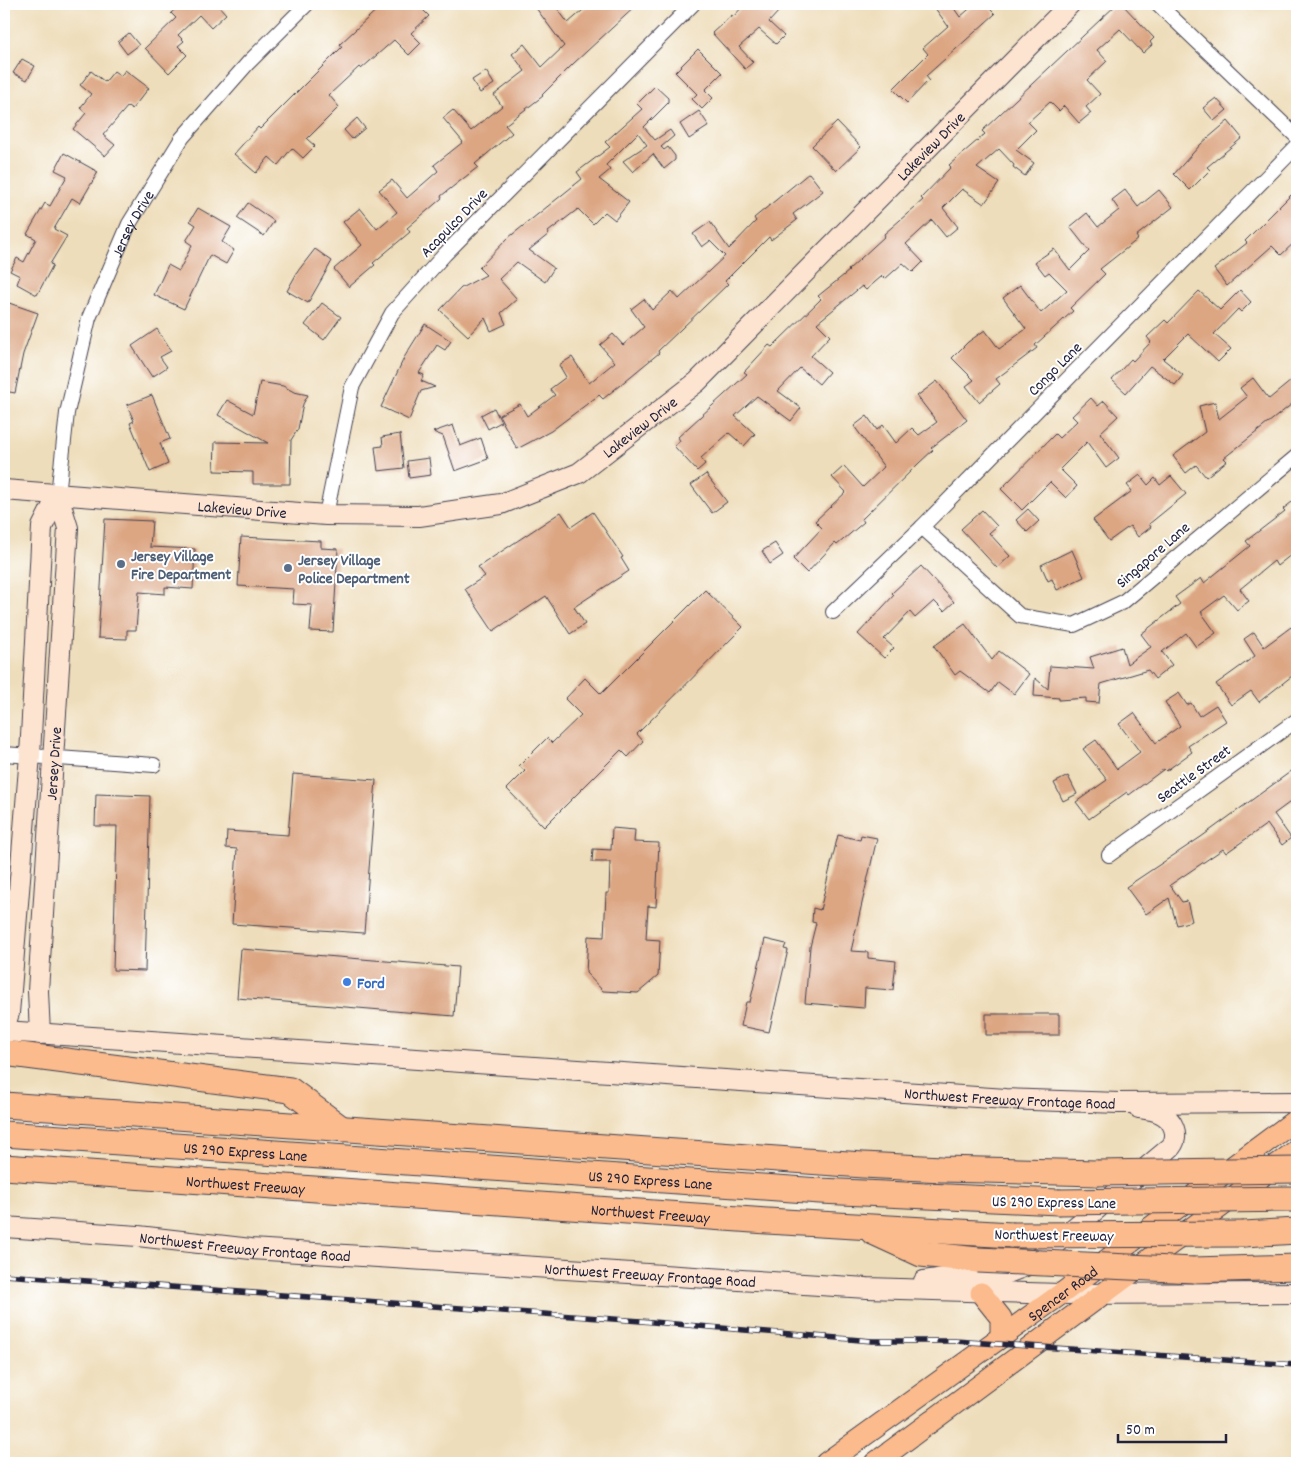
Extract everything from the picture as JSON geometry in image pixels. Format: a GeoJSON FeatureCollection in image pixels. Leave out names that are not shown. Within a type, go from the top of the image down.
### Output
{"type":"FeatureCollection","features":[{"type":"Feature","properties":{"kind":"highway"},"geometry":{"type":"LineString","coordinates":[[4,1052],[290,1090],[342,1129]]}},
{"type":"Feature","properties":{"kind":"highway"},"geometry":{"type":"LineString","coordinates":[[4,1105],[912,1168],[1098,1174],[1297,1170]]}},
{"type":"Feature","properties":{"kind":"highway","name":"US 290 Express Lane"},"geometry":{"type":"LineString","coordinates":[[4,1134],[820,1191],[1058,1202],[1295,1199]]}},
{"type":"Feature","properties":{"kind":"highway","name":"Northwest Freeway"},"geometry":{"type":"LineString","coordinates":[[4,1167],[862,1227],[1012,1235],[1244,1234],[1297,1231]]}},
{"type":"Feature","properties":{"kind":"highway"},"geometry":{"type":"LineString","coordinates":[[4,1184],[61,1171]]}},
{"type":"Feature","properties":{"kind":"highway"},"geometry":{"type":"LineString","coordinates":[[862,1227],[921,1254],[978,1260],[1194,1270],[1297,1267]]}},
{"type":"Feature","properties":{"kind":"main road","name":"Lakeview Drive"},"geometry":{"type":"LineString","coordinates":[[4,490],[326,516],[419,516],[501,504],[579,473],[697,382],[1070,4]]}},
{"type":"Feature","properties":{"kind":"main road","name":"Jersey Drive"},"geometry":{"type":"LineString","coordinates":[[4,1030],[9,1013],[30,755],[42,527],[58,495]]}},
{"type":"Feature","properties":{"kind":"main road","name":"Jersey Drive"},"geometry":{"type":"LineString","coordinates":[[40,1034],[38,991],[68,528],[58,495]]}},
{"type":"Feature","properties":{"kind":"main road","name":"Northwest Freeway Frontage Road"},"geometry":{"type":"LineString","coordinates":[[4,1030],[894,1093],[1118,1103],[1297,1102]]}},
{"type":"Feature","properties":{"kind":"main road"},"geometry":{"type":"LineString","coordinates":[[867,1288],[965,1275],[1005,1274],[1031,1264],[1172,1147],[1176,1140],[1176,1130],[1170,1121],[1160,1113],[1118,1103]]}},
{"type":"Feature","properties":{"kind":"main road","name":"Spencer Road"},"geometry":{"type":"LineString","coordinates":[[826,1463],[1061,1294],[1297,1119]]}},
{"type":"Feature","properties":{"kind":"main road","name":"Spencer Road"},"geometry":{"type":"LineString","coordinates":[[875,1463],[1297,1150]]}},
{"type":"Feature","properties":{"kind":"main road","name":"Northwest Freeway Frontage Road"},"geometry":{"type":"LineString","coordinates":[[4,1227],[138,1236],[251,1249],[867,1288],[1061,1294],[1297,1294]]}},
{"type":"Feature","properties":{"kind":"main road"},"geometry":{"type":"LineString","coordinates":[[981,1292],[1001,1318],[1001,1337]]}},
{"type":"Feature","properties":{"kind":"street","name":"Jersey Drive"},"geometry":{"type":"LineString","coordinates":[[58,495],[67,413],[89,318],[128,224],[182,138],[248,63],[306,4]]}},
{"type":"Feature","properties":{"kind":"street","name":"Acapulco Drive"},"geometry":{"type":"LineString","coordinates":[[326,516],[352,387],[392,314],[445,254],[693,4]]}},
{"type":"Feature","properties":{"kind":"street"},"geometry":{"type":"LineString","coordinates":[[1158,4],[1297,137]]}},
{"type":"Feature","properties":{"kind":"street","name":"Congo Lane"},"geometry":{"type":"LineString","coordinates":[[833,612],[922,527],[1297,146]]}},
{"type":"Feature","properties":{"kind":"street","name":"Singapore Lane"},"geometry":{"type":"LineString","coordinates":[[922,527],[1020,616],[1074,625],[1123,602],[1297,456]]}},
{"type":"Feature","properties":{"kind":"street","name":"Seattle Street"},"geometry":{"type":"LineString","coordinates":[[1109,855],[1297,720]]}},
{"type":"Feature","properties":{"kind":"street"},"geometry":{"type":"LineString","coordinates":[[4,754],[154,765]]}},
{"type":"Feature","properties":{"kind":"building"},"geometry":{"type":"Polygon","coordinates":[[[181,4],[217,4],[226,14],[211,28],[199,15],[178,35],[184,41],[178,46],[187,55],[169,73],[145,48],[176,18],[171,13],[181,4]]]}},
{"type":"Feature","properties":{"kind":"building"},"geometry":{"type":"Polygon","coordinates":[[[383,4],[417,4],[429,16],[411,33],[421,43],[409,55],[394,40],[361,69],[359,67],[329,95],[339,107],[307,139],[315,146],[303,158],[292,148],[278,165],[269,157],[256,173],[234,154],[258,127],[260,129],[342,47],[340,44],[383,4]]]}},
{"type":"Feature","properties":{"kind":"building"},"geometry":{"type":"Polygon","coordinates":[[[533,4],[554,4],[568,23],[590,4],[638,4],[574,63],[543,96],[505,125],[512,133],[475,164],[478,167],[441,196],[442,198],[407,228],[410,232],[373,263],[375,265],[349,287],[334,269],[362,245],[343,222],[360,208],[377,229],[397,212],[379,190],[392,180],[407,198],[438,171],[434,165],[463,142],[443,118],[453,110],[471,131],[502,106],[494,95],[525,71],[512,54],[524,44],[542,67],[564,46],[533,4]]]}},
{"type":"Feature","properties":{"kind":"building"},"geometry":{"type":"Polygon","coordinates":[[[745,4],[770,4],[779,11],[769,22],[784,36],[776,44],[759,29],[739,47],[753,62],[745,69],[712,33],[732,15],[733,17],[745,4]]]}},
{"type":"Feature","properties":{"kind":"building"},"geometry":{"type":"Polygon","coordinates":[[[932,4],[951,4],[960,17],[975,4],[985,4],[995,14],[926,76],[929,80],[907,103],[893,89],[928,54],[923,48],[948,26],[932,4]]]}},
{"type":"Feature","properties":{"kind":"building"},"geometry":{"type":"Polygon","coordinates":[[[1117,4],[1122,4],[1154,38],[1150,42],[1152,45],[1143,53],[1120,29],[1097,50],[1107,61],[1087,80],[1100,94],[1086,107],[1091,113],[1079,123],[1064,106],[1059,111],[1050,102],[1028,122],[1036,130],[1016,150],[1034,163],[1025,176],[1013,167],[1014,165],[999,149],[977,168],[999,183],[984,204],[962,189],[943,208],[958,227],[946,237],[932,220],[906,244],[923,262],[913,272],[903,263],[885,279],[882,276],[866,290],[862,286],[817,323],[830,336],[811,356],[829,372],[819,384],[800,368],[778,391],[801,408],[791,421],[757,396],[735,416],[755,434],[744,446],[729,433],[701,458],[705,464],[697,471],[674,446],[680,441],[678,437],[747,374],[744,372],[769,345],[772,347],[821,299],[818,296],[849,271],[885,236],[884,234],[923,200],[921,198],[951,167],[949,165],[985,134],[982,131],[1117,4]]]}},
{"type":"Feature","properties":{"kind":"building"},"geometry":{"type":"Polygon","coordinates":[[[129,33],[139,45],[127,54],[118,42],[129,33]]]}},
{"type":"Feature","properties":{"kind":"building"},"geometry":{"type":"Polygon","coordinates":[[[698,49],[722,73],[705,90],[713,98],[702,109],[692,99],[697,94],[675,72],[698,49]]]}},
{"type":"Feature","properties":{"kind":"building"},"geometry":{"type":"Polygon","coordinates":[[[22,59],[35,66],[27,80],[13,73],[22,59]]]}},
{"type":"Feature","properties":{"kind":"building"},"geometry":{"type":"Polygon","coordinates":[[[125,70],[149,88],[132,109],[128,106],[103,135],[115,145],[105,156],[73,129],[86,113],[80,108],[91,94],[80,85],[91,71],[105,82],[114,71],[121,76],[125,70]]]}},
{"type":"Feature","properties":{"kind":"building"},"geometry":{"type":"Polygon","coordinates":[[[486,71],[494,84],[480,93],[472,80],[486,71]]]}},
{"type":"Feature","properties":{"kind":"building"},"geometry":{"type":"Polygon","coordinates":[[[655,86],[668,98],[668,103],[644,127],[655,140],[670,130],[674,136],[661,147],[664,150],[668,147],[675,156],[675,160],[664,169],[653,154],[633,172],[623,161],[647,145],[638,133],[606,165],[610,170],[599,179],[629,202],[615,220],[605,212],[593,224],[578,209],[548,232],[549,234],[529,250],[554,268],[545,282],[517,262],[499,279],[517,299],[501,313],[506,324],[491,331],[485,318],[468,336],[440,310],[461,288],[486,275],[479,268],[508,238],[582,179],[577,172],[610,147],[605,142],[642,109],[637,104],[655,86]]]}},
{"type":"Feature","properties":{"kind":"building"},"geometry":{"type":"Polygon","coordinates":[[[1216,98],[1227,110],[1214,121],[1203,108],[1216,98]]]}},
{"type":"Feature","properties":{"kind":"building"},"geometry":{"type":"Polygon","coordinates":[[[699,111],[709,126],[689,139],[680,124],[699,111]]]}},
{"type":"Feature","properties":{"kind":"building"},"geometry":{"type":"Polygon","coordinates":[[[357,118],[365,128],[352,139],[344,130],[357,118]]]}},
{"type":"Feature","properties":{"kind":"building"},"geometry":{"type":"Polygon","coordinates":[[[1228,121],[1242,138],[1207,167],[1210,170],[1190,190],[1174,174],[1201,144],[1228,121]]]}},
{"type":"Feature","properties":{"kind":"building"},"geometry":{"type":"Polygon","coordinates":[[[837,122],[861,147],[836,171],[812,146],[837,122]]]}},
{"type":"Feature","properties":{"kind":"building"},"geometry":{"type":"Polygon","coordinates":[[[64,153],[98,172],[80,203],[72,198],[54,229],[67,236],[50,264],[53,265],[37,295],[17,284],[20,276],[10,271],[17,258],[24,262],[36,239],[27,234],[45,203],[50,206],[67,176],[55,170],[64,153]]]}},
{"type":"Feature","properties":{"kind":"building"},"geometry":{"type":"Polygon","coordinates":[[[809,173],[823,191],[793,214],[797,220],[771,240],[769,237],[725,281],[728,284],[658,351],[659,353],[603,399],[599,395],[551,431],[517,449],[499,415],[520,404],[527,416],[555,395],[550,389],[566,377],[559,365],[572,357],[589,383],[615,362],[600,345],[613,334],[623,345],[644,327],[631,309],[644,299],[652,310],[672,291],[679,299],[725,256],[710,241],[702,247],[693,234],[710,222],[729,249],[756,221],[754,218],[809,173]]]}},
{"type":"Feature","properties":{"kind":"building"},"geometry":{"type":"Polygon","coordinates":[[[1125,190],[1138,207],[1159,190],[1173,207],[1136,236],[1138,239],[1100,269],[1105,274],[1070,308],[1073,311],[1035,345],[1037,348],[996,379],[1000,384],[979,402],[966,386],[974,380],[952,358],[968,342],[985,330],[999,349],[1026,329],[1003,298],[1020,285],[1041,313],[1067,290],[1049,272],[1045,275],[1035,262],[1054,249],[1070,270],[1089,251],[1070,227],[1087,213],[1098,227],[1119,210],[1112,200],[1125,190]]]}},
{"type":"Feature","properties":{"kind":"building"},"geometry":{"type":"Polygon","coordinates":[[[1291,195],[1297,202],[1297,240],[1281,255],[1272,246],[1227,286],[1214,269],[1247,243],[1245,241],[1291,195]]]}},
{"type":"Feature","properties":{"kind":"building"},"geometry":{"type":"Polygon","coordinates":[[[248,203],[274,221],[264,236],[237,218],[248,203]]]}},
{"type":"Feature","properties":{"kind":"building"},"geometry":{"type":"Polygon","coordinates":[[[198,208],[231,227],[222,242],[234,250],[226,264],[210,255],[184,309],[154,295],[168,265],[179,271],[192,245],[186,241],[196,225],[190,221],[198,208]]]}},
{"type":"Feature","properties":{"kind":"building"},"geometry":{"type":"Polygon","coordinates":[[[315,249],[332,261],[308,303],[287,291],[298,271],[315,249]]]}},
{"type":"Feature","properties":{"kind":"building"},"geometry":{"type":"Polygon","coordinates":[[[1240,290],[1251,302],[1241,312],[1238,309],[1214,334],[1231,349],[1218,362],[1188,334],[1163,359],[1183,375],[1175,385],[1150,366],[1126,393],[1112,380],[1131,359],[1133,361],[1151,342],[1147,337],[1165,320],[1168,323],[1199,291],[1220,310],[1240,290]]]}},
{"type":"Feature","properties":{"kind":"building"},"geometry":{"type":"Polygon","coordinates":[[[9,303],[38,313],[23,354],[15,393],[4,391],[4,318],[9,303]]]}},
{"type":"Feature","properties":{"kind":"building"},"geometry":{"type":"Polygon","coordinates":[[[322,303],[341,317],[324,340],[305,325],[322,303]]]}},
{"type":"Feature","properties":{"kind":"building"},"geometry":{"type":"Polygon","coordinates":[[[425,324],[451,341],[445,350],[437,345],[419,373],[424,375],[421,381],[435,387],[421,391],[409,420],[381,407],[405,356],[425,324]]]}},
{"type":"Feature","properties":{"kind":"building"},"geometry":{"type":"Polygon","coordinates":[[[157,329],[171,351],[160,357],[167,367],[152,377],[132,346],[157,329]]]}},
{"type":"Feature","properties":{"kind":"building"},"geometry":{"type":"Polygon","coordinates":[[[1297,376],[1297,400],[1224,458],[1227,461],[1206,477],[1196,465],[1186,473],[1173,456],[1205,432],[1199,406],[1215,402],[1219,419],[1247,397],[1240,388],[1253,378],[1269,399],[1297,376]]]}},
{"type":"Feature","properties":{"kind":"building"},"geometry":{"type":"Polygon","coordinates":[[[937,381],[967,420],[931,448],[933,450],[862,519],[864,522],[837,545],[835,543],[807,573],[793,559],[822,528],[815,521],[846,492],[832,477],[844,466],[863,487],[884,467],[854,426],[867,416],[877,430],[883,425],[896,443],[912,428],[919,435],[937,422],[917,396],[937,381]]]}},
{"type":"Feature","properties":{"kind":"building"},"geometry":{"type":"Polygon","coordinates":[[[260,382],[283,386],[294,392],[308,395],[303,404],[298,429],[291,440],[290,484],[253,484],[253,472],[214,471],[215,442],[268,443],[218,415],[227,400],[253,414],[260,382]]]}},
{"type":"Feature","properties":{"kind":"building"},"geometry":{"type":"Polygon","coordinates":[[[152,395],[170,439],[160,443],[168,464],[150,472],[130,423],[134,421],[127,405],[152,395]]]}},
{"type":"Feature","properties":{"kind":"building"},"geometry":{"type":"Polygon","coordinates":[[[1091,398],[1098,406],[1104,401],[1118,416],[1100,433],[1119,458],[1106,468],[1087,442],[1060,469],[1077,486],[1066,498],[1050,482],[1022,510],[1001,489],[1055,434],[1059,438],[1077,421],[1072,416],[1091,398]]]}},
{"type":"Feature","properties":{"kind":"building"},"geometry":{"type":"Polygon","coordinates":[[[494,408],[501,422],[488,429],[481,415],[494,408]]]}},
{"type":"Feature","properties":{"kind":"building"},"geometry":{"type":"Polygon","coordinates":[[[453,425],[460,446],[481,438],[488,459],[455,471],[443,436],[433,432],[453,425]]]}},
{"type":"Feature","properties":{"kind":"building"},"geometry":{"type":"Polygon","coordinates":[[[400,434],[404,468],[378,471],[375,447],[383,446],[382,437],[400,434]]]}},
{"type":"Feature","properties":{"kind":"building"},"geometry":{"type":"Polygon","coordinates":[[[429,458],[431,475],[409,478],[407,461],[429,458]]]}},
{"type":"Feature","properties":{"kind":"building"},"geometry":{"type":"Polygon","coordinates":[[[706,474],[727,502],[712,513],[691,485],[706,474]]]}},
{"type":"Feature","properties":{"kind":"building"},"geometry":{"type":"Polygon","coordinates":[[[1140,475],[1148,485],[1155,478],[1160,485],[1171,476],[1186,494],[1149,524],[1151,527],[1138,537],[1130,526],[1109,541],[1093,520],[1132,491],[1127,485],[1140,475]]]}},
{"type":"Feature","properties":{"kind":"building"},"geometry":{"type":"Polygon","coordinates":[[[1297,498],[1297,550],[1277,566],[1274,561],[1240,589],[1249,601],[1237,610],[1224,595],[1201,612],[1216,633],[1196,647],[1186,633],[1162,652],[1172,665],[1155,679],[1148,670],[1101,684],[1099,703],[1086,702],[1086,698],[1059,700],[1059,698],[1034,696],[1035,678],[1048,689],[1050,666],[1094,669],[1090,657],[1122,647],[1127,664],[1151,647],[1141,634],[1180,604],[1175,597],[1201,578],[1204,583],[1250,546],[1246,541],[1285,511],[1283,509],[1297,498]]]}},
{"type":"Feature","properties":{"kind":"building"},"geometry":{"type":"Polygon","coordinates":[[[1028,509],[1039,521],[1027,532],[1016,520],[1028,509]]]}},
{"type":"Feature","properties":{"kind":"building"},"geometry":{"type":"Polygon","coordinates":[[[982,510],[997,526],[989,533],[1010,556],[997,568],[961,529],[982,510]]]}},
{"type":"Feature","properties":{"kind":"building"},"geometry":{"type":"Polygon","coordinates":[[[561,512],[571,527],[593,512],[623,557],[621,558],[629,571],[574,607],[585,624],[570,634],[546,596],[493,631],[465,589],[485,576],[478,567],[561,512]]]}},
{"type":"Feature","properties":{"kind":"building"},"geometry":{"type":"Polygon","coordinates":[[[105,519],[152,521],[150,547],[195,549],[193,589],[165,587],[165,594],[139,592],[136,630],[127,630],[127,639],[98,638],[105,519]]]}},
{"type":"Feature","properties":{"kind":"building","name":"Jersey Village Police Department"},"geometry":{"type":"Polygon","coordinates":[[[241,537],[321,541],[321,548],[338,549],[333,632],[310,631],[312,605],[293,604],[294,589],[238,586],[241,537]]]}},
{"type":"Feature","properties":{"kind":"building"},"geometry":{"type":"Polygon","coordinates":[[[775,543],[783,555],[770,564],[762,551],[775,543]]]}},
{"type":"Feature","properties":{"kind":"building"},"geometry":{"type":"Polygon","coordinates":[[[1072,550],[1084,577],[1057,590],[1052,579],[1048,581],[1041,565],[1072,550]]]}},
{"type":"Feature","properties":{"kind":"building"},"geometry":{"type":"Polygon","coordinates":[[[921,566],[954,602],[944,611],[934,601],[915,618],[910,612],[884,639],[894,648],[884,658],[858,634],[894,595],[892,593],[921,566]]]}},
{"type":"Feature","properties":{"kind":"building"},"geometry":{"type":"Polygon","coordinates":[[[705,590],[743,627],[637,734],[643,741],[628,757],[621,750],[544,827],[507,789],[525,771],[519,766],[547,738],[552,743],[581,715],[565,699],[585,678],[601,694],[705,590]]]}},
{"type":"Feature","properties":{"kind":"building"},"geometry":{"type":"Polygon","coordinates":[[[965,624],[992,660],[999,651],[1029,674],[1014,694],[998,682],[990,693],[960,671],[955,675],[934,646],[965,624]]]}},
{"type":"Feature","properties":{"kind":"building"},"geometry":{"type":"Polygon","coordinates":[[[1291,627],[1297,636],[1297,672],[1259,702],[1251,691],[1231,705],[1216,684],[1255,656],[1244,639],[1254,632],[1264,647],[1291,627]]]}},
{"type":"Feature","properties":{"kind":"building"},"geometry":{"type":"Polygon","coordinates":[[[1179,693],[1187,705],[1191,703],[1199,716],[1216,705],[1226,721],[1188,746],[1192,752],[1166,771],[1164,769],[1129,795],[1127,792],[1089,819],[1076,802],[1107,780],[1083,749],[1096,740],[1117,769],[1140,752],[1119,724],[1134,713],[1156,743],[1180,726],[1165,702],[1179,693]]]}},
{"type":"Feature","properties":{"kind":"building"},"geometry":{"type":"Polygon","coordinates":[[[1297,767],[1297,797],[1274,814],[1291,838],[1282,845],[1267,824],[1226,853],[1223,849],[1170,885],[1182,902],[1187,901],[1192,921],[1177,925],[1169,898],[1146,914],[1126,887],[1201,837],[1297,767]]]}},
{"type":"Feature","properties":{"kind":"building"},"geometry":{"type":"Polygon","coordinates":[[[293,774],[376,780],[364,933],[232,924],[237,849],[226,848],[227,831],[288,835],[293,774]]]}},
{"type":"Feature","properties":{"kind":"building"},"geometry":{"type":"Polygon","coordinates":[[[1068,776],[1077,794],[1063,801],[1054,783],[1068,776]]]}},
{"type":"Feature","properties":{"kind":"building"},"geometry":{"type":"Polygon","coordinates":[[[96,794],[150,796],[145,971],[113,970],[117,826],[95,826],[96,794]]]}},
{"type":"Feature","properties":{"kind":"building"},"geometry":{"type":"Polygon","coordinates":[[[612,828],[635,830],[634,842],[659,843],[656,907],[648,906],[646,939],[660,940],[658,976],[638,993],[603,991],[586,973],[588,936],[604,937],[606,893],[609,893],[610,862],[592,862],[593,849],[611,850],[612,828]]]}},
{"type":"Feature","properties":{"kind":"building"},"geometry":{"type":"Polygon","coordinates":[[[838,835],[860,840],[861,835],[877,838],[851,951],[868,952],[868,958],[896,961],[893,990],[865,988],[864,1008],[805,1003],[810,947],[816,923],[812,922],[813,908],[820,910],[838,835]]]}},
{"type":"Feature","properties":{"kind":"building"},"geometry":{"type":"Polygon","coordinates":[[[765,939],[786,944],[784,949],[788,950],[769,1032],[741,1026],[746,1002],[750,1002],[765,939]]]}},
{"type":"Feature","properties":{"kind":"building","name":"Ford"},"geometry":{"type":"Polygon","coordinates":[[[241,949],[458,967],[454,1016],[237,998],[241,949]]]}},
{"type":"Feature","properties":{"kind":"building"},"geometry":{"type":"Polygon","coordinates":[[[986,1014],[1059,1014],[1059,1035],[986,1035],[986,1014]]]}},
{"type":"Feature","properties":{"kind":"railway"},"geometry":{"type":"LineString","coordinates":[[4,1275],[641,1321],[872,1341],[955,1341],[1297,1365]]}},
{"type":"Feature","properties":{"kind":"place","name":"Jersey Village Fire Department"},"geometry":{"type":"Point","coordinates":[121,564]}},
{"type":"Feature","properties":{"kind":"place","name":"Jersey Village Police Department"},"geometry":{"type":"Point","coordinates":[288,568]}},
{"type":"Feature","properties":{"kind":"place","name":"Ford"},"geometry":{"type":"Point","coordinates":[347,982]}}]}
